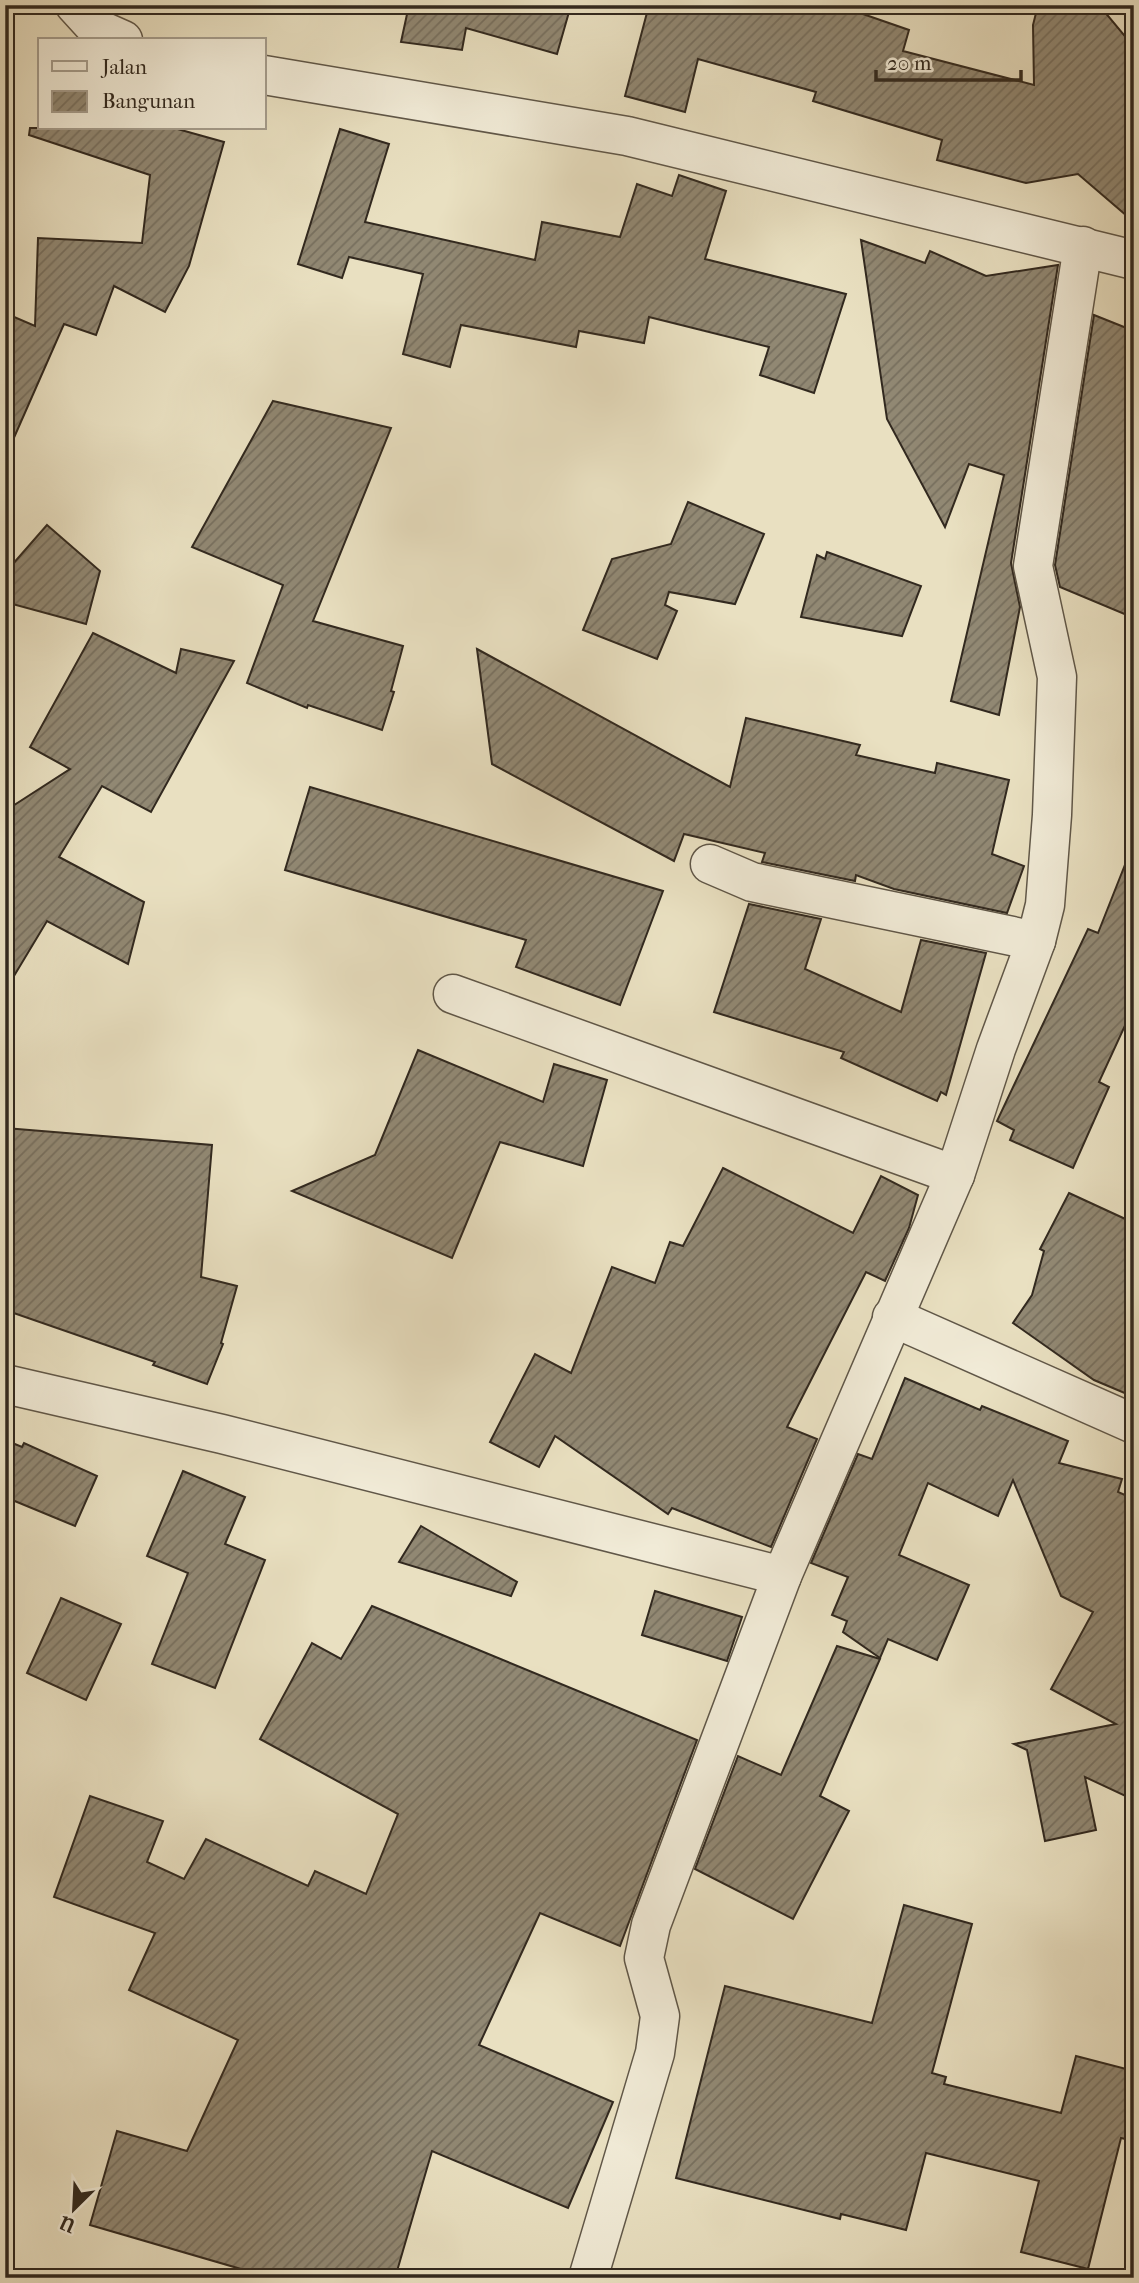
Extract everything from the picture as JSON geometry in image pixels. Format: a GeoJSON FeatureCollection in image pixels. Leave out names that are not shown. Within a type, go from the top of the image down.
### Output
{"type":"FeatureCollection","features":[{"type":"Feature","properties":{"kind":"street"},"geometry":{"type":"LineString","coordinates":[[75,5],[96,28],[118,38]]}},
{"type":"Feature","properties":{"kind":"street"},"geometry":{"type":"LineString","coordinates":[[266,75],[627,136],[1134,260]]}},
{"type":"Feature","properties":{"kind":"street"},"geometry":{"type":"LineString","coordinates":[[587,2278],[655,2053],[660,2016],[644,1958],[651,1925],[782,1576],[955,1175],[1045,905],[1057,677],[1033,566],[1083,246]]}},
{"type":"Feature","properties":{"kind":"street"},"geometry":{"type":"LineString","coordinates":[[710,864],[752,882],[1035,941]]}},
{"type":"Feature","properties":{"kind":"street"},"geometry":{"type":"LineString","coordinates":[[453,994],[955,1175]]}},
{"type":"Feature","properties":{"kind":"street"},"geometry":{"type":"LineString","coordinates":[[892,1317],[1134,1424]]}},
{"type":"Feature","properties":{"kind":"street"},"geometry":{"type":"LineString","coordinates":[[5,1384],[222,1434],[782,1576]]}},
{"type":"Feature","properties":{"kind":"building"},"geometry":{"type":"Polygon","coordinates":[[[409,5],[571,5],[557,54],[466,28],[462,50],[401,42],[409,5]]]}},
{"type":"Feature","properties":{"kind":"building"},"geometry":{"type":"Polygon","coordinates":[[[649,5],[837,5],[909,30],[903,51],[1034,85],[1033,25],[1038,5],[1099,5],[1134,47],[1134,222],[1078,174],[1026,183],[937,160],[942,140],[813,101],[816,92],[698,59],[685,112],[625,96],[649,5]]]}},
{"type":"Feature","properties":{"kind":"building"},"geometry":{"type":"Polygon","coordinates":[[[30,128],[181,130],[224,142],[189,266],[165,312],[114,286],[96,335],[64,324],[5,458],[5,313],[35,326],[38,238],[142,243],[150,175],[29,135],[30,128]]]}},
{"type":"Feature","properties":{"kind":"building"},"geometry":{"type":"Polygon","coordinates":[[[340,129],[389,144],[365,222],[535,260],[542,222],[620,237],[637,184],[672,196],[679,175],[726,191],[705,259],[846,294],[814,393],[760,375],[769,347],[649,317],[644,343],[579,331],[576,347],[461,325],[450,367],[403,354],[423,274],[349,257],[342,278],[298,264],[340,129]]]}},
{"type":"Feature","properties":{"kind":"building"},"geometry":{"type":"Polygon","coordinates":[[[861,240],[925,263],[930,251],[986,276],[1058,265],[1011,563],[1020,607],[999,715],[951,701],[1004,475],[969,464],[945,527],[887,419],[861,240]]]}},
{"type":"Feature","properties":{"kind":"building"},"geometry":{"type":"Polygon","coordinates":[[[1094,315],[1134,331],[1134,618],[1060,587],[1055,565],[1094,315]]]}},
{"type":"Feature","properties":{"kind":"building"},"geometry":{"type":"Polygon","coordinates":[[[273,401],[391,428],[313,621],[403,646],[391,691],[394,692],[382,730],[308,705],[307,708],[247,683],[283,585],[192,547],[273,401]]]}},
{"type":"Feature","properties":{"kind":"building"},"geometry":{"type":"Polygon","coordinates":[[[688,502],[764,534],[735,604],[669,592],[665,605],[677,611],[657,659],[583,630],[612,559],[671,544],[688,502]]]}},
{"type":"Feature","properties":{"kind":"building"},"geometry":{"type":"Polygon","coordinates":[[[47,525],[100,571],[86,624],[5,602],[5,573],[47,525]]]}},
{"type":"Feature","properties":{"kind":"building"},"geometry":{"type":"Polygon","coordinates":[[[827,552],[921,586],[902,636],[801,617],[817,555],[825,559],[827,552]]]}},
{"type":"Feature","properties":{"kind":"building"},"geometry":{"type":"Polygon","coordinates":[[[93,633],[176,673],[181,649],[234,661],[151,812],[102,786],[59,857],[144,902],[128,964],[47,921],[5,991],[5,811],[70,769],[30,747],[93,633]]]}},
{"type":"Feature","properties":{"kind":"building"},"geometry":{"type":"Polygon","coordinates":[[[477,649],[730,787],[746,718],[860,745],[856,755],[935,773],[937,763],[1009,780],[992,854],[1024,866],[1007,913],[894,889],[856,875],[855,881],[762,862],[765,853],[684,834],[674,861],[492,764],[477,649]]]}},
{"type":"Feature","properties":{"kind":"building"},"geometry":{"type":"Polygon","coordinates":[[[310,787],[663,891],[620,1005],[516,967],[526,940],[285,870],[310,787]]]}},
{"type":"Feature","properties":{"kind":"building"},"geometry":{"type":"Polygon","coordinates":[[[1132,847],[1134,1006],[1099,1082],[1109,1087],[1073,1168],[1010,1140],[1014,1130],[997,1121],[1088,929],[1098,933],[1132,847]]]}},
{"type":"Feature","properties":{"kind":"building"},"geometry":{"type":"Polygon","coordinates":[[[749,904],[821,919],[805,969],[901,1012],[921,940],[986,953],[946,1095],[941,1092],[937,1101],[841,1058],[844,1052],[714,1012],[749,904]]]}},
{"type":"Feature","properties":{"kind":"building"},"geometry":{"type":"Polygon","coordinates":[[[418,1050],[543,1102],[554,1064],[607,1080],[583,1166],[500,1142],[452,1258],[292,1191],[375,1155],[418,1050]]]}},
{"type":"Feature","properties":{"kind":"building"},"geometry":{"type":"Polygon","coordinates":[[[5,1128],[212,1145],[201,1277],[237,1286],[221,1343],[223,1344],[207,1384],[153,1365],[155,1362],[5,1310],[5,1128]]]}},
{"type":"Feature","properties":{"kind":"building"},"geometry":{"type":"Polygon","coordinates":[[[723,1168],[853,1233],[881,1176],[918,1195],[909,1228],[885,1281],[866,1272],[787,1427],[817,1439],[771,1547],[672,1508],[668,1514],[555,1436],[539,1467],[490,1442],[535,1354],[571,1373],[612,1267],[655,1283],[670,1242],[683,1246],[723,1168]]]}},
{"type":"Feature","properties":{"kind":"building"},"geometry":{"type":"Polygon","coordinates":[[[1069,1193],[1134,1223],[1134,1397],[1094,1380],[1013,1323],[1032,1295],[1044,1251],[1040,1249],[1069,1193]]]}},
{"type":"Feature","properties":{"kind":"building"},"geometry":{"type":"Polygon","coordinates":[[[905,1378],[980,1410],[982,1406],[1068,1441],[1059,1463],[1122,1479],[1118,1492],[1134,1499],[1134,1800],[1085,1777],[1096,1830],[1045,1841],[1027,1750],[1014,1744],[1116,1724],[1051,1689],[1093,1612],[1061,1596],[1013,1480],[998,1516],[928,1483],[899,1555],[969,1585],[937,1660],[888,1639],[880,1658],[843,1632],[847,1621],[832,1615],[848,1577],[811,1563],[858,1454],[872,1459],[905,1378]]]}},
{"type":"Feature","properties":{"kind":"building"},"geometry":{"type":"Polygon","coordinates":[[[5,1440],[22,1447],[24,1443],[97,1476],[75,1526],[5,1497],[5,1440]]]}},
{"type":"Feature","properties":{"kind":"building"},"geometry":{"type":"Polygon","coordinates":[[[183,1471],[245,1497],[225,1544],[265,1560],[215,1688],[152,1664],[188,1573],[147,1556],[183,1471]]]}},
{"type":"Feature","properties":{"kind":"building"},"geometry":{"type":"Polygon","coordinates":[[[421,1526],[517,1582],[511,1596],[399,1562],[421,1526]]]}},
{"type":"Feature","properties":{"kind":"building"},"geometry":{"type":"Polygon","coordinates":[[[655,1591],[742,1617],[727,1661],[642,1635],[655,1591]]]}},
{"type":"Feature","properties":{"kind":"building"},"geometry":{"type":"Polygon","coordinates":[[[61,1598],[121,1624],[86,1700],[27,1673],[61,1598]]]}},
{"type":"Feature","properties":{"kind":"building"},"geometry":{"type":"Polygon","coordinates":[[[372,1606],[697,1740],[620,1946],[540,1913],[479,2045],[613,2102],[568,2208],[432,2151],[395,2278],[272,2278],[90,2225],[117,2131],[187,2151],[238,2040],[129,1990],[155,1933],[54,1897],[90,1796],[163,1821],[147,1862],[184,1879],[206,1839],[308,1886],[315,1871],[366,1894],[398,1814],[260,1739],[312,1643],[341,1659],[372,1606]]]}},
{"type":"Feature","properties":{"kind":"building"},"geometry":{"type":"Polygon","coordinates":[[[837,1646],[880,1659],[820,1796],[849,1811],[793,1919],[695,1869],[738,1756],[781,1775],[837,1646]]]}},
{"type":"Feature","properties":{"kind":"building"},"geometry":{"type":"Polygon","coordinates":[[[904,1905],[972,1924],[932,2073],[946,2077],[944,2084],[1061,2113],[1076,2056],[1134,2071],[1134,2141],[1121,2138],[1088,2269],[1021,2252],[1039,2181],[926,2153],[906,2230],[841,2214],[840,2219],[676,2178],[725,1986],[872,2023],[904,1905]]]}}]}
